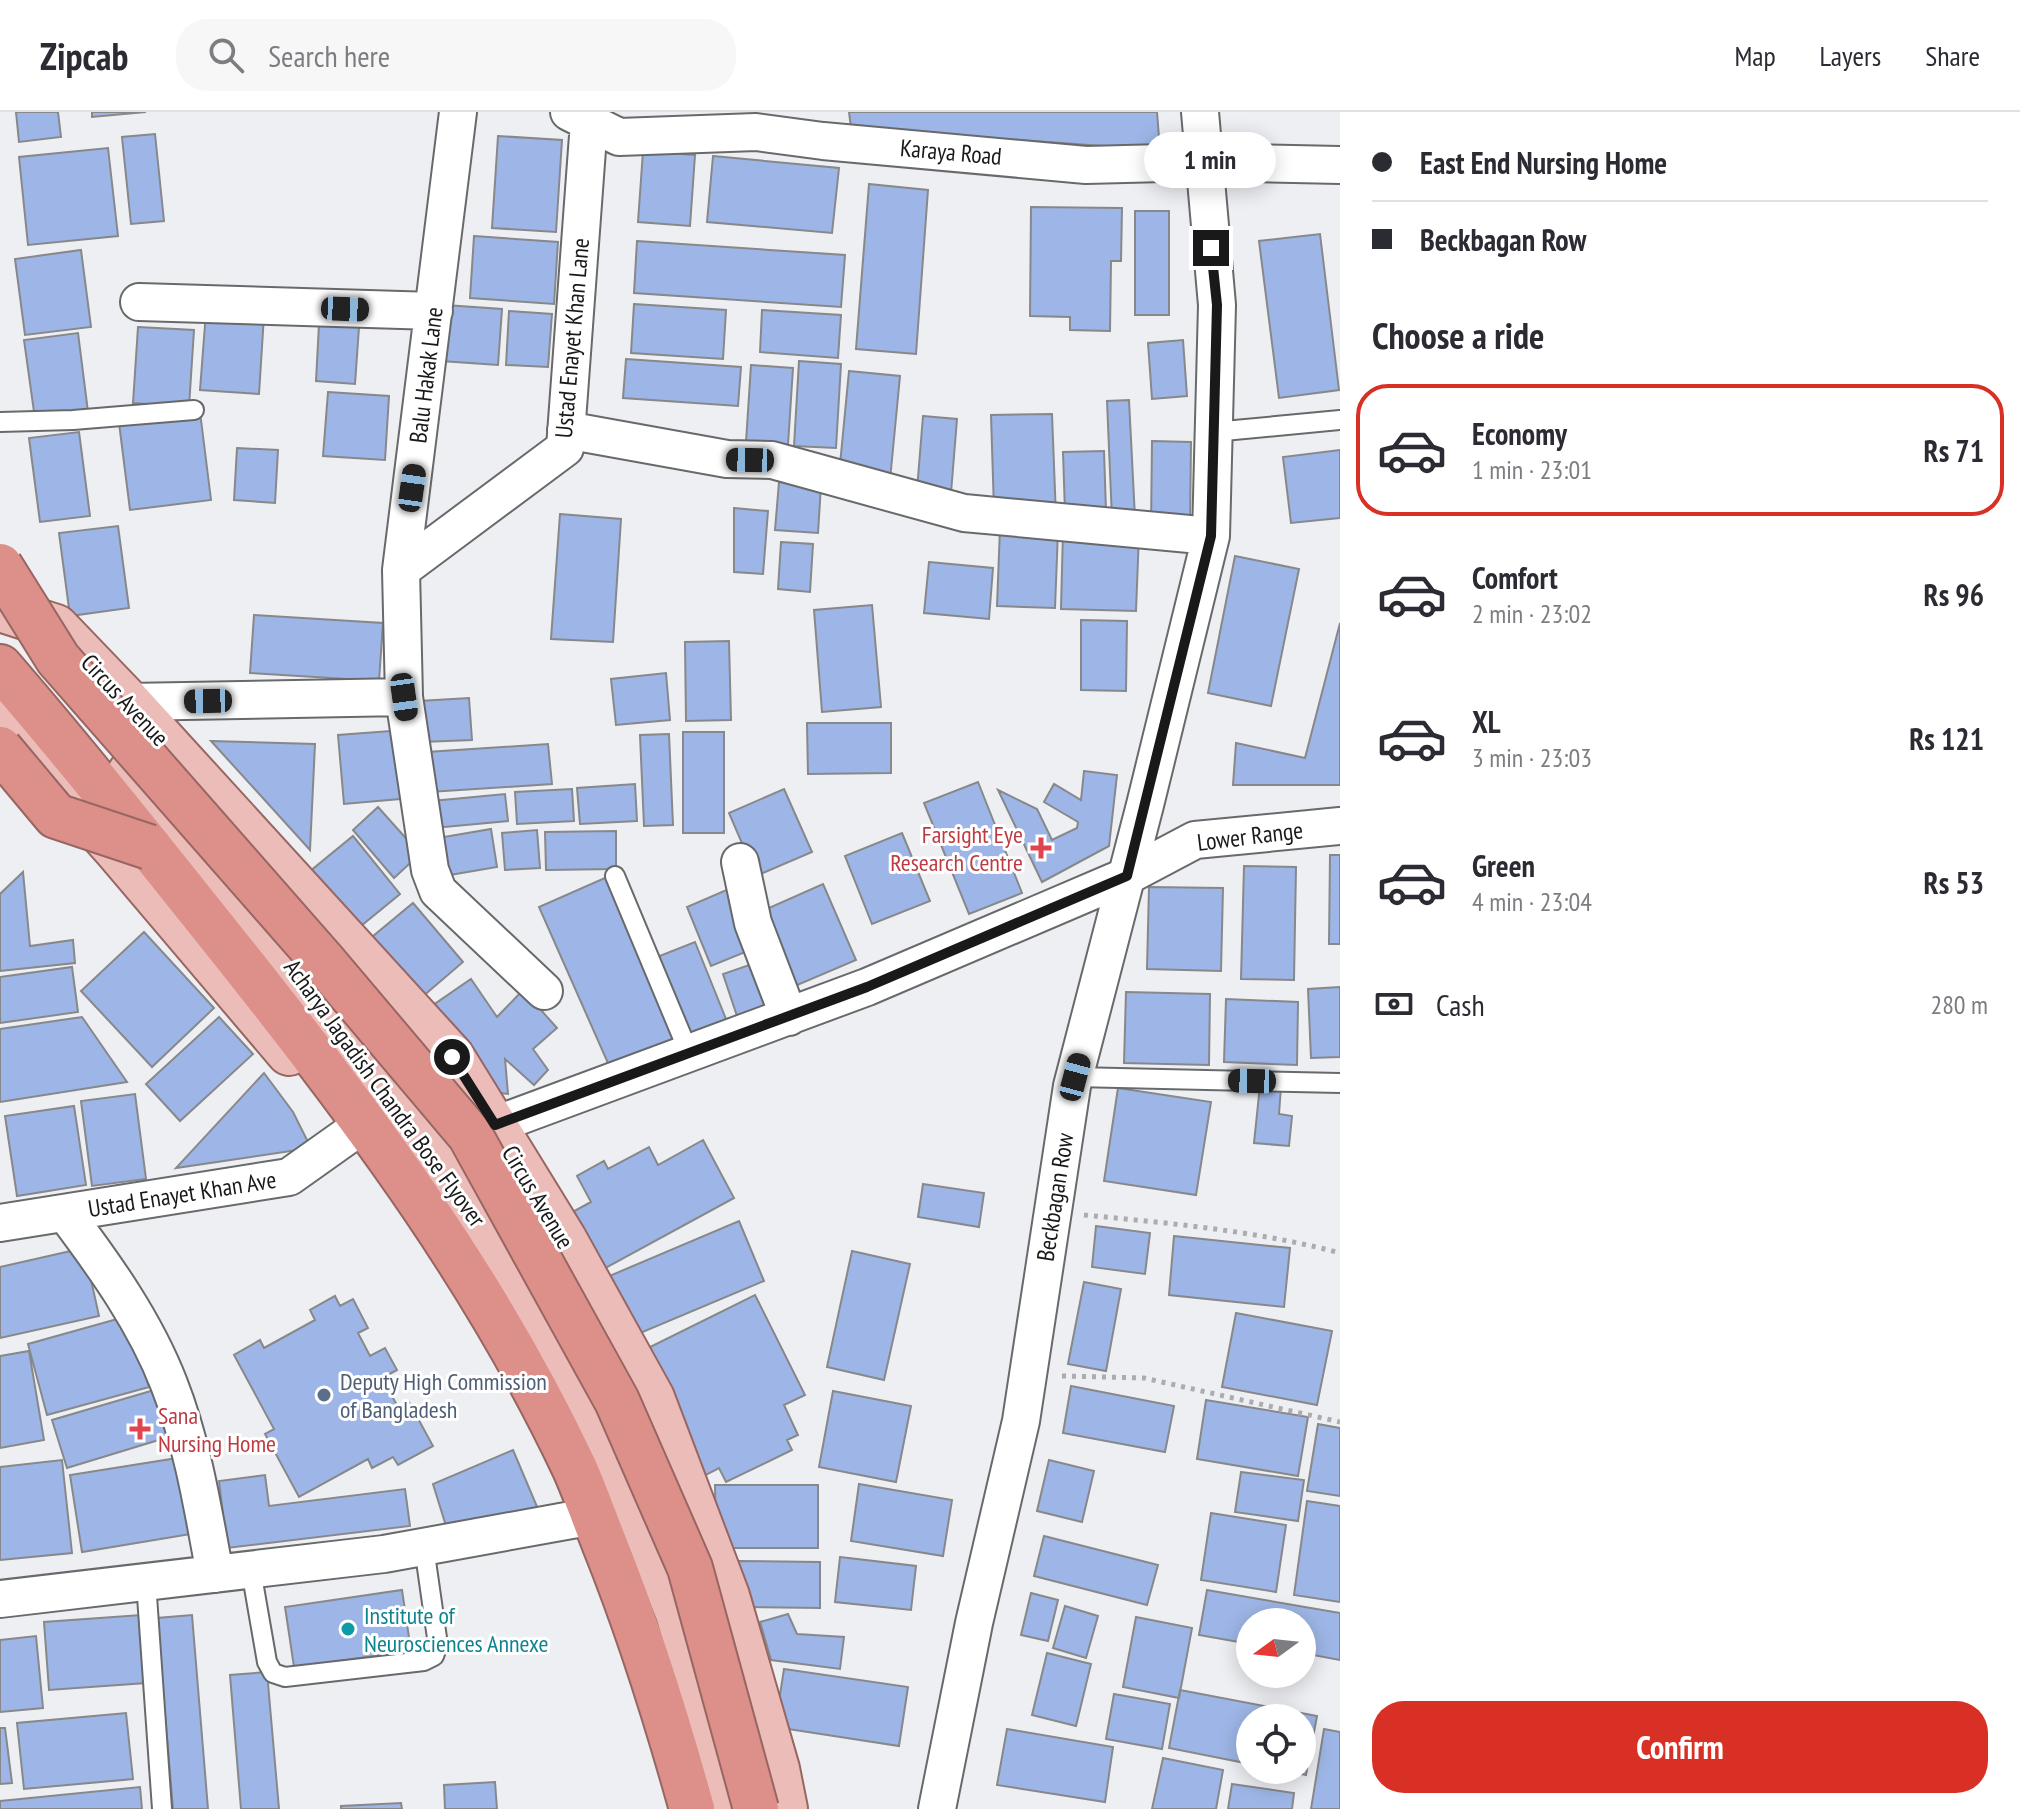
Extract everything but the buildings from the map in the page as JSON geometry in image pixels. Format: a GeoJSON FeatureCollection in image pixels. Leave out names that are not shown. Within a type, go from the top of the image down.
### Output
{"type":"FeatureCollection","features":[{"type":"Feature","properties":{"kind":"highway"},"geometry":{"type":"LineString","coordinates":[[0,566],[58,659],[323,961],[470,1135],[617,1401],[690,1568],[756,1809]]}},
{"type":"Feature","properties":{"kind":"highway","name":"Acharya Jagadish Chandra Bose Flyover"},"geometry":{"type":"LineString","coordinates":[[0,667],[149,847],[332,1077],[446,1236],[514,1350],[576,1471],[631,1611],[664,1707],[692,1809]]}},
{"type":"Feature","properties":{"kind":"highway"},"geometry":{"type":"LineString","coordinates":[[0,749],[56,816],[149,847]]}},
{"type":"Feature","properties":{"kind":"main road","name":"Circus Avenue"},"geometry":{"type":"LineString","coordinates":[[0,609],[56,627],[452,1057],[564,1239],[652,1398],[727,1596],[777,1769],[785,1809]]}},
{"type":"Feature","properties":{"kind":"main road","name":"Acharya Jagadish Chandra Bose Flyover"},"geometry":{"type":"LineString","coordinates":[[0,619],[313,992],[462,1190],[535,1310],[642,1524],[673,1600],[733,1809]]}},
{"type":"Feature","properties":{"kind":"main road"},"geometry":{"type":"LineString","coordinates":[[0,719],[115,848],[216,971],[315,1083],[401,1204],[461,1296],[555,1470],[610,1591],[677,1809]]}},
{"type":"Feature","properties":{"kind":"street","name":"Balu Hakak Lane"},"geometry":{"type":"LineString","coordinates":[[458,112],[401,570],[404,697],[430,870],[438,891],[544,991]]}},
{"type":"Feature","properties":{"kind":"street","name":"Beckbagan Row"},"geometry":{"type":"LineString","coordinates":[[937,1809],[974,1623],[1021,1421],[1075,1077],[1211,536],[1217,305],[1200,112]]}},
{"type":"Feature","properties":{"kind":"street","name":"Karaya Road"},"geometry":{"type":"LineString","coordinates":[[579,117],[619,137],[823,126],[1086,165],[1203,162],[1340,165]]}},
{"type":"Feature","properties":{"kind":"street","name":"Ustad Enayet Khan Lane"},"geometry":{"type":"LineString","coordinates":[[401,570],[565,448],[579,117]]}},
{"type":"Feature","properties":{"kind":"street"},"geometry":{"type":"LineString","coordinates":[[139,302],[434,311]]}},
{"type":"Feature","properties":{"kind":"street"},"geometry":{"type":"LineString","coordinates":[[566,430],[727,459],[772,460],[964,513],[1211,536]]}},
{"type":"Feature","properties":{"kind":"street"},"geometry":{"type":"LineString","coordinates":[[128,702],[404,697]]}},
{"type":"Feature","properties":{"kind":"street","name":"Lower Range"},"geometry":{"type":"LineString","coordinates":[[495,1125],[867,987],[1127,876],[1195,840],[1340,826]]}},
{"type":"Feature","properties":{"kind":"street"},"geometry":{"type":"LineString","coordinates":[[740,862],[753,923],[789,1017]]}},
{"type":"Feature","properties":{"kind":"street","name":"Ustad Enayet Khan Ave"},"geometry":{"type":"LineString","coordinates":[[1,1217],[65,1213],[289,1177],[351,1133]]}},
{"type":"Feature","properties":{"kind":"street"},"geometry":{"type":"LineString","coordinates":[[65,1213],[135,1313],[169,1384],[194,1465],[215,1574]]}},
{"type":"Feature","properties":{"kind":"street"},"geometry":{"type":"LineString","coordinates":[[0,1599],[424,1547],[577,1519]]}},
{"type":"Feature","properties":{"kind":"lane"},"geometry":{"type":"LineString","coordinates":[[0,422],[73,420],[194,410]]}},
{"type":"Feature","properties":{"kind":"lane"},"geometry":{"type":"LineString","coordinates":[[1213,432],[1340,420]]}},
{"type":"Feature","properties":{"kind":"lane"},"geometry":{"type":"LineString","coordinates":[[615,876],[689,1053]]}},
{"type":"Feature","properties":{"kind":"lane"},"geometry":{"type":"LineString","coordinates":[[1075,1077],[1340,1083]]}},
{"type":"Feature","properties":{"kind":"lane"},"geometry":{"type":"LineString","coordinates":[[251,1570],[267,1662],[273,1673],[285,1677],[424,1661],[434,1656],[438,1645],[424,1547]]}},
{"type":"Feature","properties":{"kind":"lane"},"geometry":{"type":"LineString","coordinates":[[146,1582],[162,1809]]}},
{"type":"Feature","properties":{"kind":"path"},"geometry":{"type":"LineString","coordinates":[[1053,1212],[1156,1222],[1309,1245],[1340,1253]]}},
{"type":"Feature","properties":{"kind":"path"},"geometry":{"type":"LineString","coordinates":[[1028,1375],[1144,1378],[1340,1422]]}},
{"type":"Feature","properties":{"kind":"place","name":"Farsight Eye Research Centre"},"geometry":{"type":"Point","coordinates":[1041,848]}},
{"type":"Feature","properties":{"kind":"place","name":"Deputy High Commission of Bangladesh"},"geometry":{"type":"Point","coordinates":[324,1395]}},
{"type":"Feature","properties":{"kind":"place","name":"Sana Nursing Home"},"geometry":{"type":"Point","coordinates":[140,1429]}},
{"type":"Feature","properties":{"kind":"place","name":"Institute of Neurosciences Annexe"},"geometry":{"type":"Point","coordinates":[348,1629]}},
{"type":"Feature","properties":{"kind":"route"},"geometry":{"type":"LineString","coordinates":[[452,1057],[495,1125],[867,987],[1127,876],[1211,536],[1217,305],[1211,248]]}}]}
